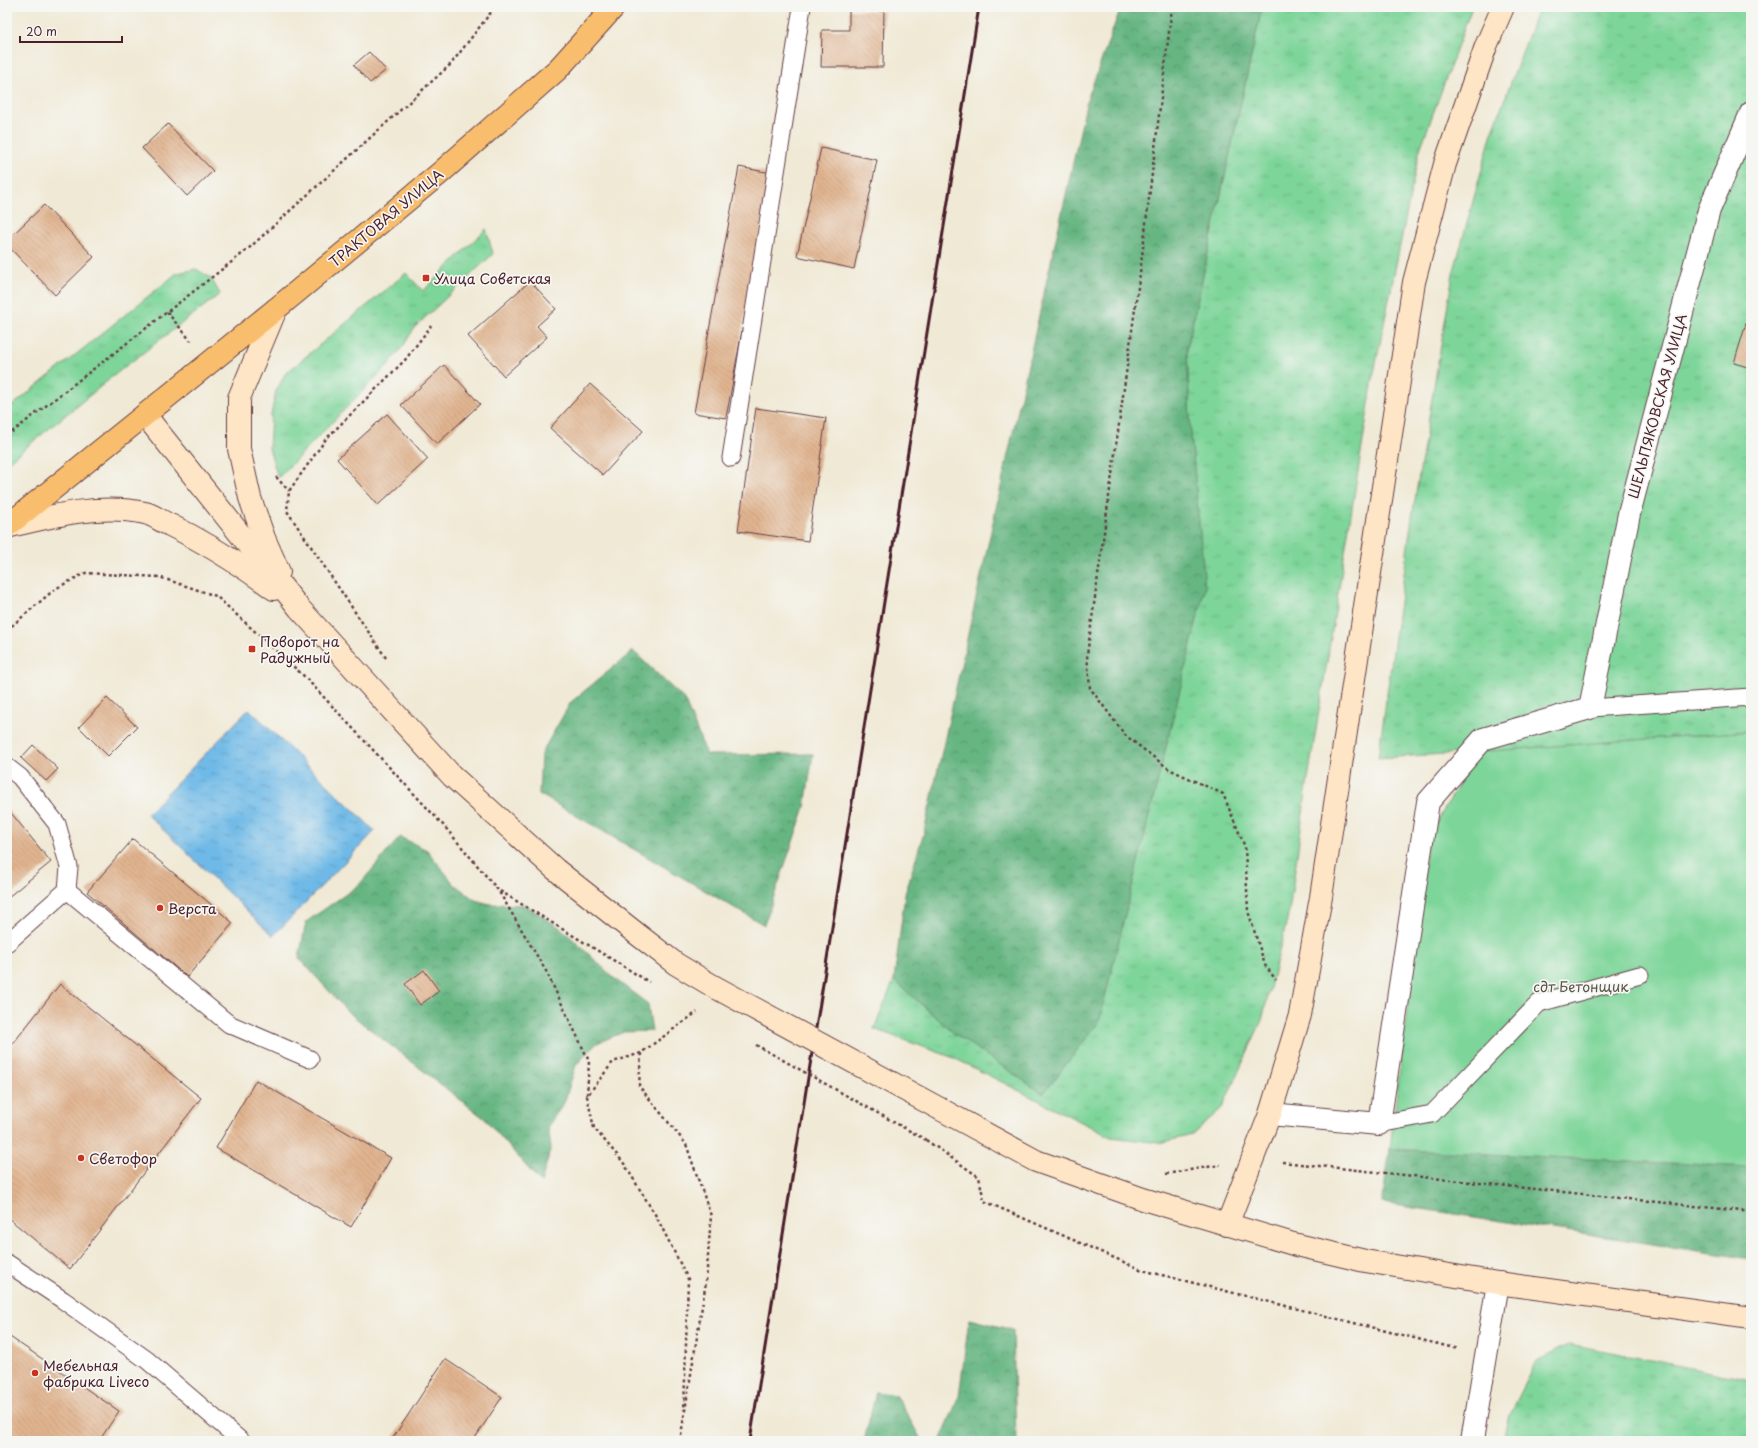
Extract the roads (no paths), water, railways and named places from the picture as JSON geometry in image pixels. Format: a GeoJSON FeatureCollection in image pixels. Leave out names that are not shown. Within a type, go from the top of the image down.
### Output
{"type":"FeatureCollection","features":[{"type":"Feature","properties":{"kind":"main road","name":"ТРАКТОВАЯ УЛИЦА"},"geometry":{"type":"LineString","coordinates":[[7,526],[145,416],[439,174],[558,69],[614,7]]}},
{"type":"Feature","properties":{"kind":"main road"},"geometry":{"type":"LineString","coordinates":[[1227,1225],[1254,1159],[1270,1114],[1300,1015],[1321,897],[1414,282],[1445,164],[1486,46],[1503,7]]}},
{"type":"Feature","properties":{"kind":"main road"},"geometry":{"type":"LineString","coordinates":[[276,309],[238,398],[238,449],[250,498],[264,538],[278,569],[299,608]]}},
{"type":"Feature","properties":{"kind":"main road"},"geometry":{"type":"LineString","coordinates":[[145,416],[299,608],[452,776],[561,874],[642,939],[676,964],[713,986],[1036,1161],[1143,1199],[1293,1244],[1365,1261],[1498,1283],[1751,1318]]}},
{"type":"Feature","properties":{"kind":"main road"},"geometry":{"type":"LineString","coordinates":[[7,526],[66,513],[106,510],[146,514],[188,534],[241,566],[299,608]]}},
{"type":"Feature","properties":{"kind":"street","name":"ШЕЛЬПЯКОВСКАЯ УЛИЦА"},"geometry":{"type":"LineString","coordinates":[[1590,708],[1629,514],[1708,210],[1751,113]]}},
{"type":"Feature","properties":{"kind":"street"},"geometry":{"type":"LineString","coordinates":[[1270,1114],[1379,1124],[1428,802],[1483,739],[1590,708]]}},
{"type":"Feature","properties":{"kind":"street"},"geometry":{"type":"LineString","coordinates":[[1472,1441],[1498,1283]]}},
{"type":"Feature","properties":{"kind":"lane"},"geometry":{"type":"LineString","coordinates":[[731,458],[802,7]]}},
{"type":"Feature","properties":{"kind":"lane"},"geometry":{"type":"LineString","coordinates":[[1590,708],[1751,697]]}},
{"type":"Feature","properties":{"kind":"lane"},"geometry":{"type":"LineString","coordinates":[[7,767],[20,777],[57,824],[69,867],[67,890],[7,943]]}},
{"type":"Feature","properties":{"kind":"lane"},"geometry":{"type":"LineString","coordinates":[[67,890],[229,1024],[310,1059]]}},
{"type":"Feature","properties":{"kind":"lane"},"geometry":{"type":"LineString","coordinates":[[1379,1124],[1432,1114],[1539,1003],[1640,975]]}},
{"type":"Feature","properties":{"kind":"lane"},"geometry":{"type":"LineString","coordinates":[[7,1263],[63,1300],[147,1360],[241,1441]]}},
{"type":"Feature","properties":{"kind":"water"},"geometry":{"type":"Polygon","coordinates":[[[249,709],[375,831],[273,936],[147,814],[249,709]]]}},
{"type":"Feature","properties":{"kind":"railway"},"geometry":{"type":"LineString","coordinates":[[750,1441],[979,7]]}},
{"type":"Feature","properties":{"kind":"place","name":"Улица Советская"},"geometry":{"type":"Point","coordinates":[426,278]}},
{"type":"Feature","properties":{"kind":"place","name":"Поворот на Радужный"},"geometry":{"type":"Point","coordinates":[252,649]}},
{"type":"Feature","properties":{"kind":"place","name":"Верста"},"geometry":{"type":"Point","coordinates":[160,908]}},
{"type":"Feature","properties":{"kind":"place","name":"Светофор"},"geometry":{"type":"Point","coordinates":[81,1158]}},
{"type":"Feature","properties":{"kind":"place","name":"Мебельная фабрика Liveco"},"geometry":{"type":"Point","coordinates":[35,1373]}},
{"type":"Feature","properties":{"kind":"park label","name":"сдт Бетонщик"},"geometry":{"type":"Point","coordinates":[1581,986]}}]}
